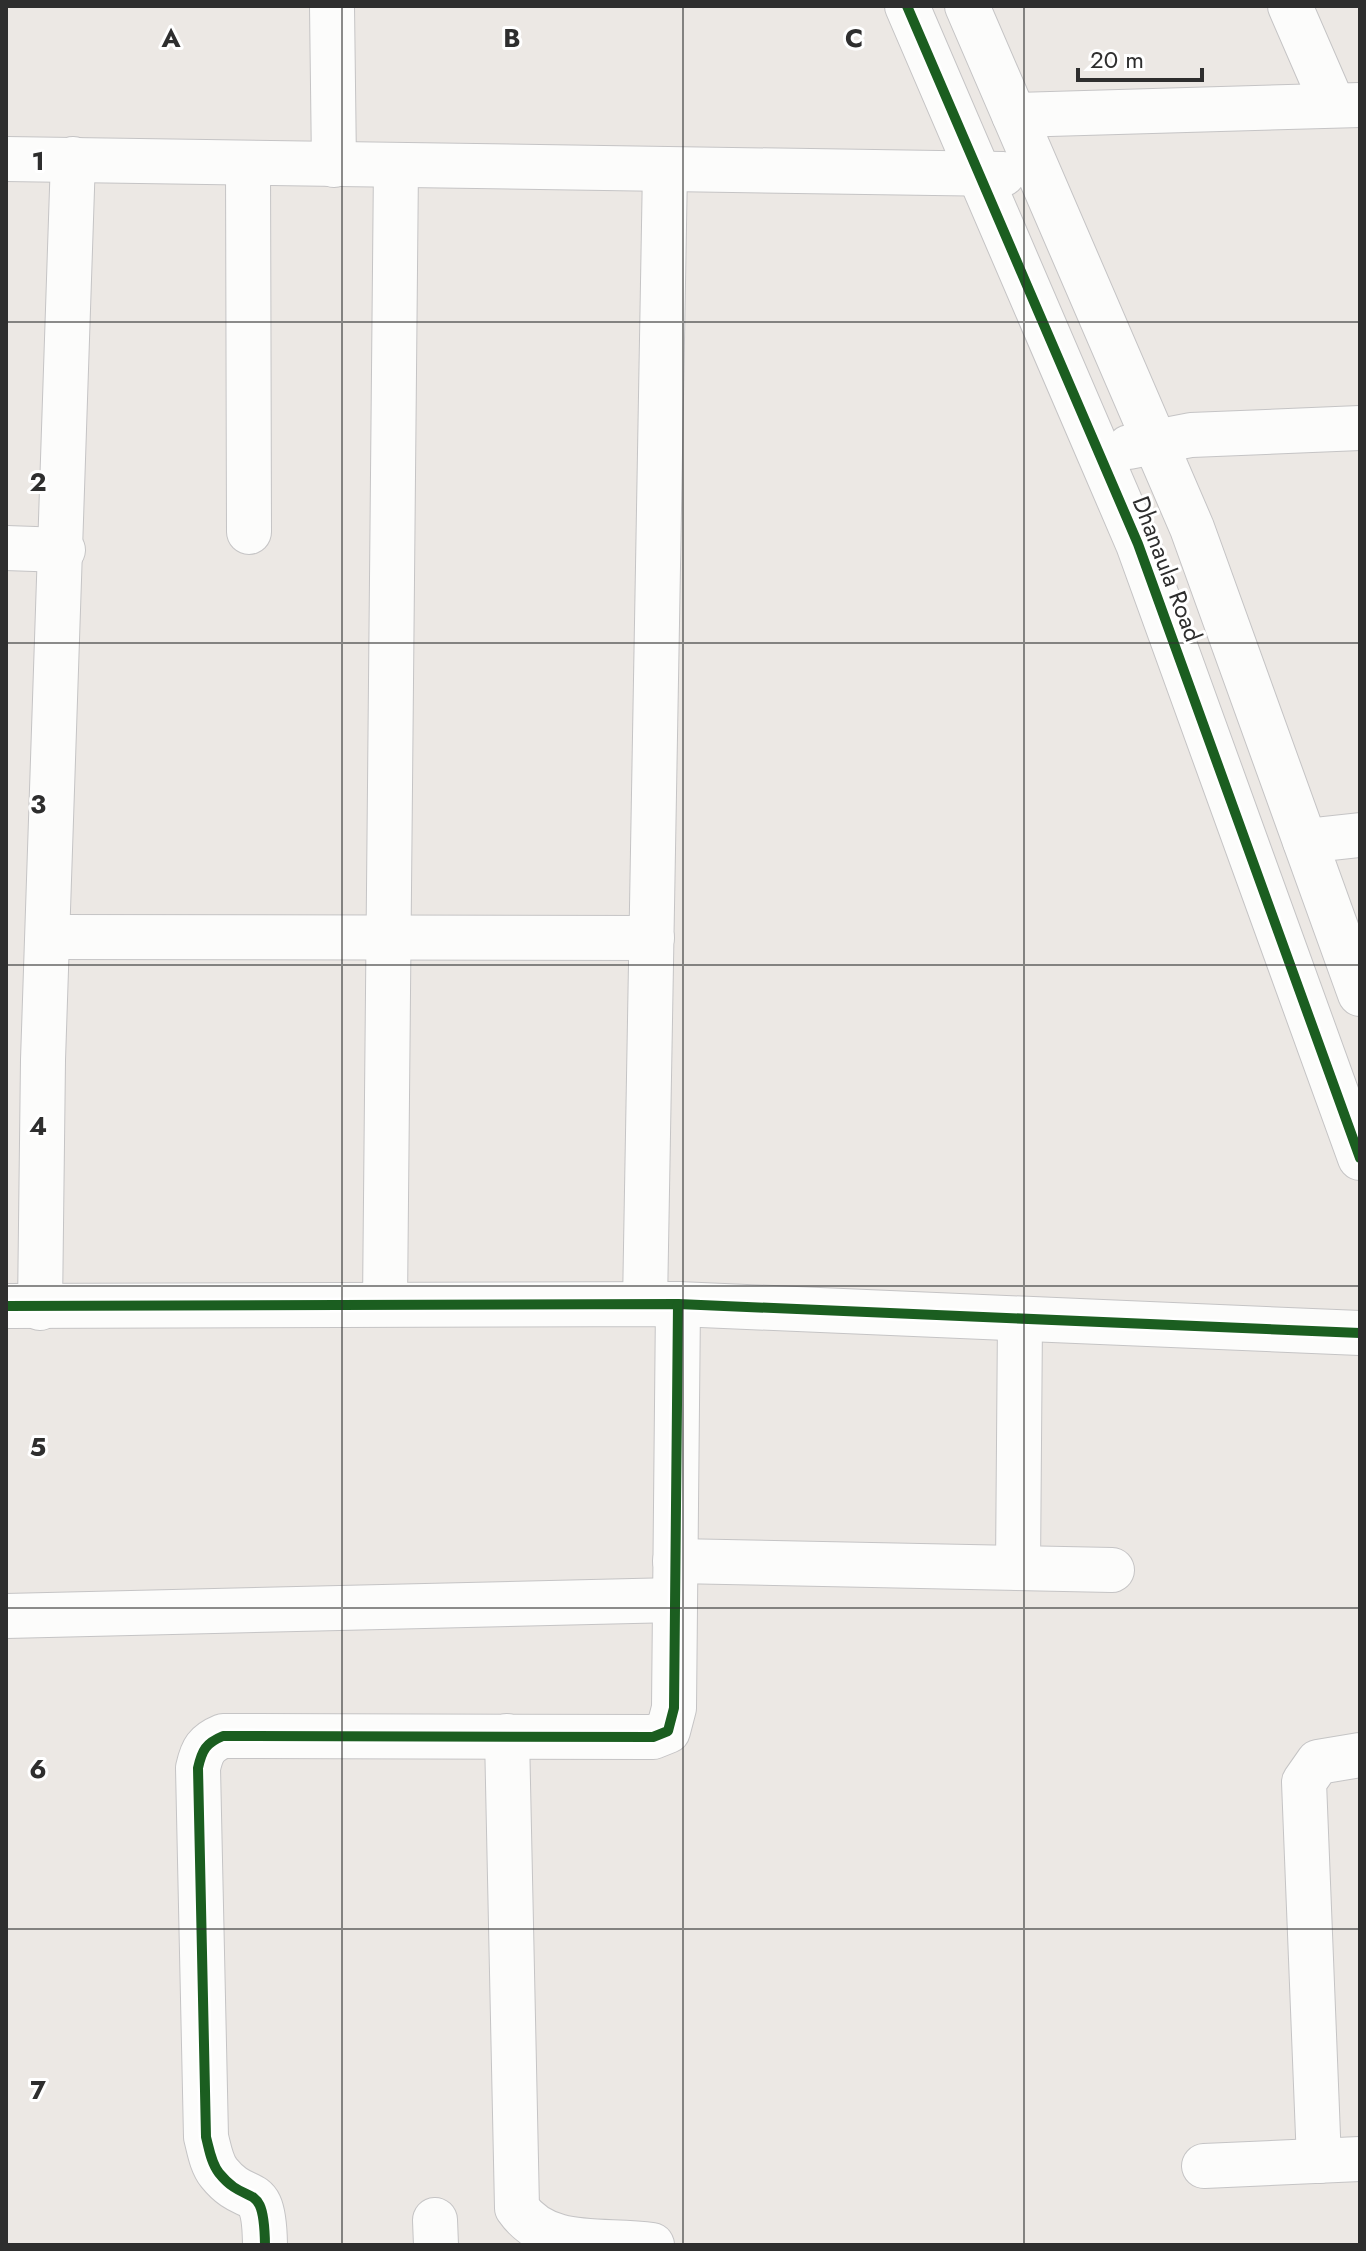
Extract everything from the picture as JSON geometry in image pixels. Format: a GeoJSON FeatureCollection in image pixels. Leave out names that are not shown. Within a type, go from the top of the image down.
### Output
{"type":"FeatureCollection","features":[{"type":"Feature","properties":{"kind":"street"},"geometry":{"type":"LineString","coordinates":[[332,6],[334,165]]}},
{"type":"Feature","properties":{"kind":"street","name":"Dhanaula Road"},"geometry":{"type":"LineString","coordinates":[[907,6],[1138,544],[1360,1158]]}},
{"type":"Feature","properties":{"kind":"street","name":"Dhanaula Road"},"geometry":{"type":"LineString","coordinates":[[967,6],[1192,528],[1360,994]]}},
{"type":"Feature","properties":{"kind":"street"},"geometry":{"type":"LineString","coordinates":[[1014,115],[1347,105],[1290,6]]}},
{"type":"Feature","properties":{"kind":"street"},"geometry":{"type":"LineString","coordinates":[[6,159],[979,175],[1039,173]]}},
{"type":"Feature","properties":{"kind":"street"},"geometry":{"type":"LineString","coordinates":[[73,159],[65,327],[63,550],[49,937],[43,1060],[23,1307],[662,1304],[1360,1333]]}},
{"type":"Feature","properties":{"kind":"street"},"geometry":{"type":"LineString","coordinates":[[248,163],[249,532]]}},
{"type":"Feature","properties":{"kind":"street"},"geometry":{"type":"LineString","coordinates":[[385,1304],[396,165]]}},
{"type":"Feature","properties":{"kind":"street"},"geometry":{"type":"LineString","coordinates":[[265,2245],[262,2207],[254,2195],[219,2173],[206,2137],[198,1768],[201,1752],[209,1741],[223,1736],[653,1737],[668,1731],[674,1708],[675,1581],[662,1304],[652,938],[665,169]]}},
{"type":"Feature","properties":{"kind":"street"},"geometry":{"type":"LineString","coordinates":[[1099,454],[1154,440],[1191,435],[1360,428]]}},
{"type":"Feature","properties":{"kind":"street"},"geometry":{"type":"LineString","coordinates":[[6,548],[63,550]]}},
{"type":"Feature","properties":{"kind":"street"},"geometry":{"type":"LineString","coordinates":[[1305,841],[1360,835]]}},
{"type":"Feature","properties":{"kind":"street"},"geometry":{"type":"LineString","coordinates":[[49,937],[652,938]]}},
{"type":"Feature","properties":{"kind":"street"},"geometry":{"type":"LineString","coordinates":[[1018,1568],[1020,1319]]}},
{"type":"Feature","properties":{"kind":"street"},"geometry":{"type":"LineString","coordinates":[[6,1616],[675,1581],[1018,1568],[1112,1570]]}},
{"type":"Feature","properties":{"kind":"street"},"geometry":{"type":"LineString","coordinates":[[507,1736],[517,2208],[525,2223],[554,2241],[652,2245]]}},
{"type":"Feature","properties":{"kind":"street"},"geometry":{"type":"LineString","coordinates":[[1204,2166],[1339,2160],[1304,1782],[1318,1762],[1360,1755]]}},
{"type":"Feature","properties":{"kind":"cycle path"},"geometry":{"type":"LineString","coordinates":[[907,6],[1138,544],[1360,1158]]}},
{"type":"Feature","properties":{"kind":"cycle path"},"geometry":{"type":"LineString","coordinates":[[6,1306],[678,1304],[1360,1333]]}},
{"type":"Feature","properties":{"kind":"cycle path"},"geometry":{"type":"LineString","coordinates":[[265,2245],[258,2202],[229,2184],[219,2173],[206,2137],[198,1768],[203,1752],[212,1741],[223,1736],[653,1737],[668,1731],[674,1708],[678,1304]]}}]}
